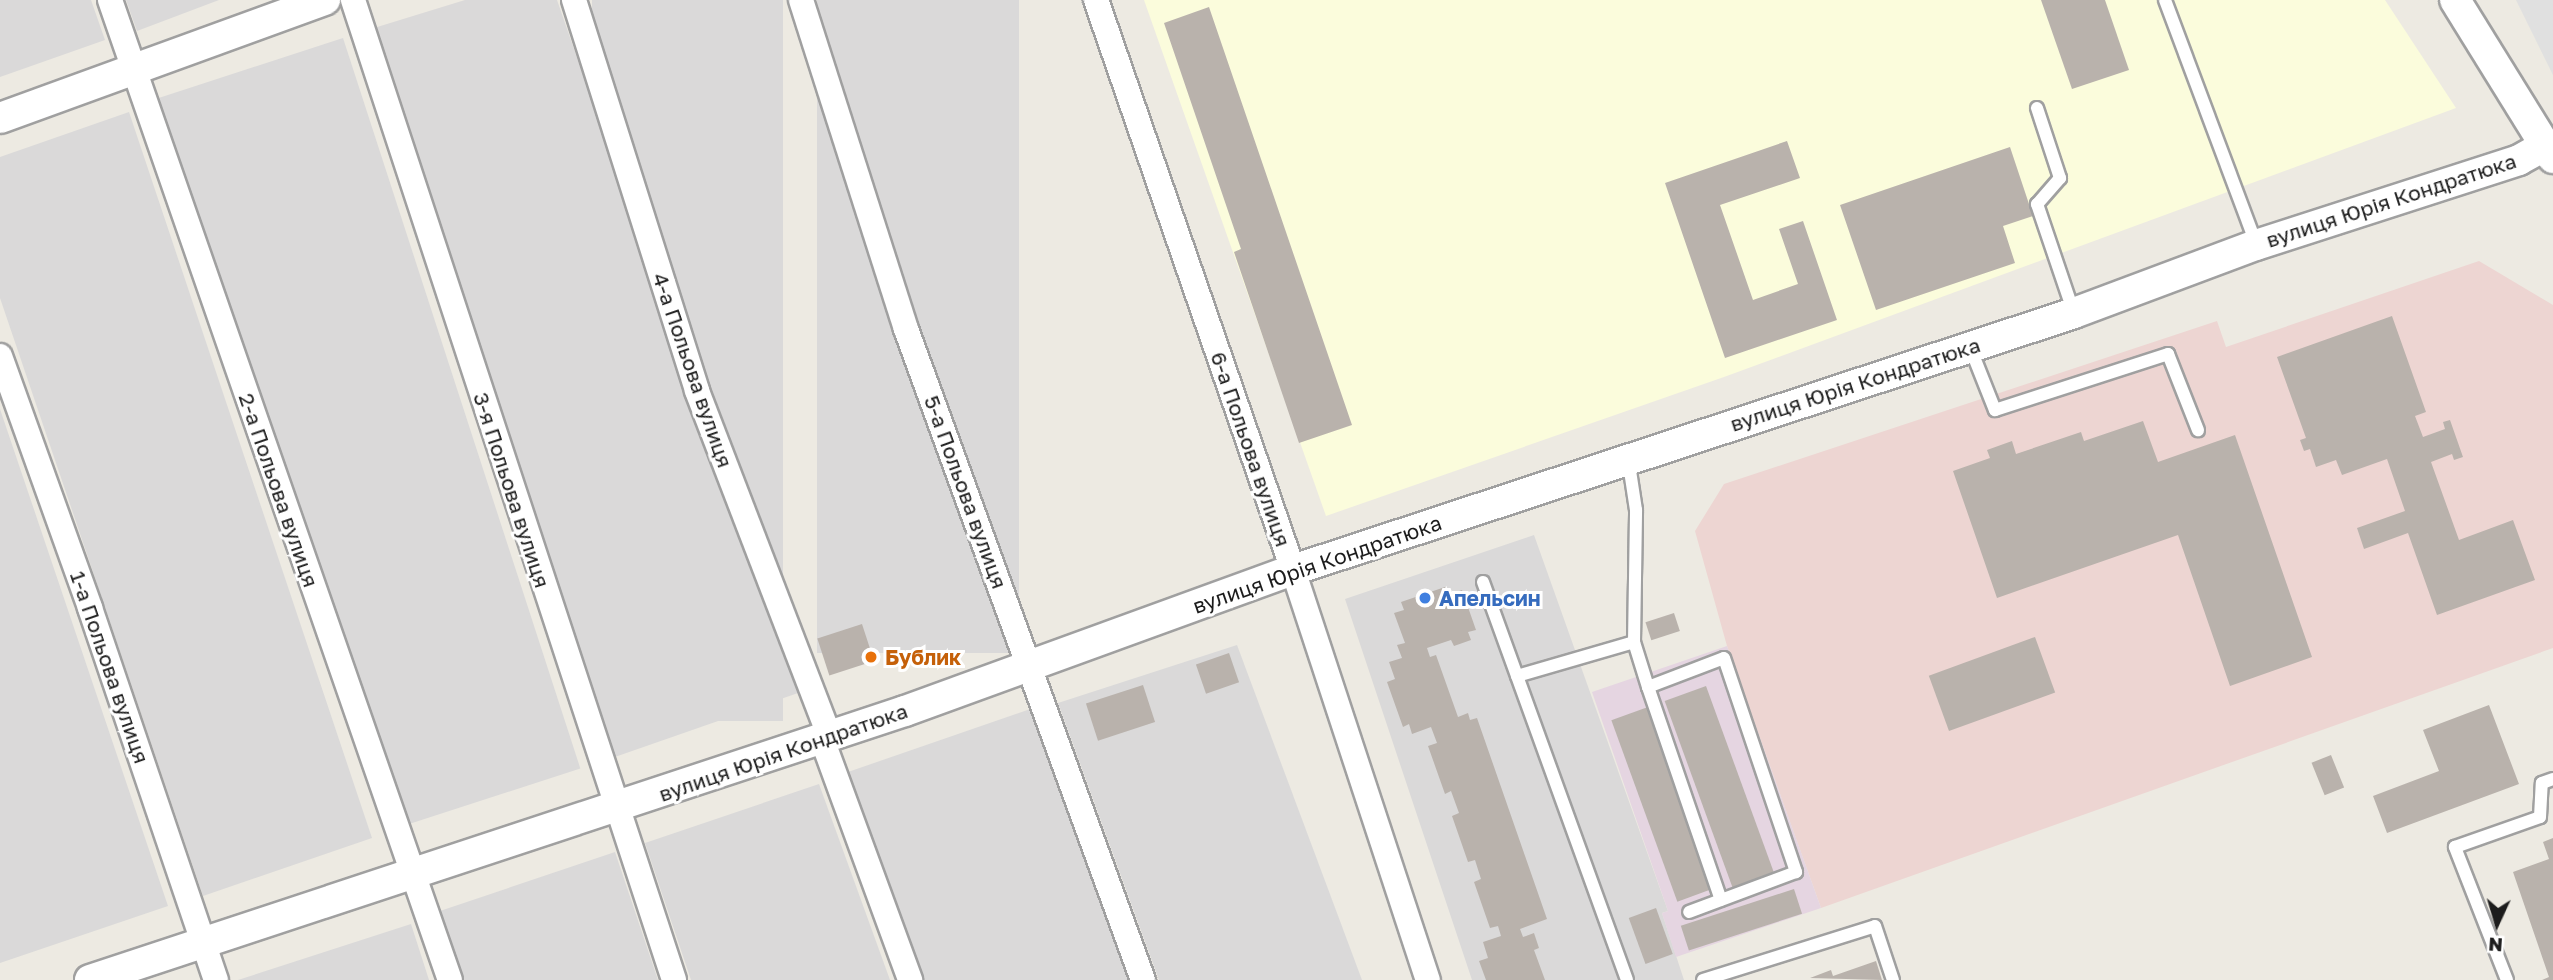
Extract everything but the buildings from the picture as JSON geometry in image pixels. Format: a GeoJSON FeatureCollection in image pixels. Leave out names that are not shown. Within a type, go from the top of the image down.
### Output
{"type":"FeatureCollection","features":[{"type":"Feature","properties":{"kind":"street","name":"2-а Польова вулиця"},"geometry":{"type":"LineString","coordinates":[[110,0],[450,980]]}},
{"type":"Feature","properties":{"kind":"street"},"geometry":{"type":"LineString","coordinates":[[0,118],[325,0]]}},
{"type":"Feature","properties":{"kind":"street","name":"3-я Польова вулиця"},"geometry":{"type":"LineString","coordinates":[[353,0],[674,980]]}},
{"type":"Feature","properties":{"kind":"street","name":"4-а Польова вулиця"},"geometry":{"type":"LineString","coordinates":[[574,0],[697,391],[826,737],[911,980]]}},
{"type":"Feature","properties":{"kind":"street","name":"5-а Польова вулиця"},"geometry":{"type":"LineString","coordinates":[[801,0],[906,329],[1031,666],[1143,980]]}},
{"type":"Feature","properties":{"kind":"street","name":"6-а Польова вулиця"},"geometry":{"type":"LineString","coordinates":[[1096,0],[1293,570],[1428,980]]}},
{"type":"Feature","properties":{"kind":"street"},"geometry":{"type":"LineString","coordinates":[[2455,0],[2549,152]]}},
{"type":"Feature","properties":{"kind":"street","name":"вулиця Юрія Кондратюка"},"geometry":{"type":"LineString","coordinates":[[90,980],[826,737],[1031,666],[1293,570],[2074,313],[2256,245],[2549,152]]}},
{"type":"Feature","properties":{"kind":"street","name":"1-а Польова вулиця"},"geometry":{"type":"LineString","coordinates":[[0,356],[90,608],[216,980]]}},
{"type":"Feature","properties":{"kind":"lane"},"geometry":{"type":"LineString","coordinates":[[2165,0],[2256,245]]}},
{"type":"Feature","properties":{"kind":"lane"},"geometry":{"type":"LineString","coordinates":[[2037,108],[2060,178],[2037,204],[2074,313]]}},
{"type":"Feature","properties":{"kind":"lane"},"geometry":{"type":"LineString","coordinates":[[1970,347],[1995,410],[2168,354],[2198,430]]}},
{"type":"Feature","properties":{"kind":"lane"},"geometry":{"type":"LineString","coordinates":[[1628,458],[1636,510],[1634,642],[1721,900]]}},
{"type":"Feature","properties":{"kind":"lane"},"geometry":{"type":"LineString","coordinates":[[1483,582],[1627,980]]}},
{"type":"Feature","properties":{"kind":"lane"},"geometry":{"type":"LineString","coordinates":[[1517,677],[1634,642]]}},
{"type":"Feature","properties":{"kind":"lane"},"geometry":{"type":"LineString","coordinates":[[1648,687],[1724,658],[1796,872],[1689,912]]}},
{"type":"Feature","properties":{"kind":"lane"},"geometry":{"type":"LineString","coordinates":[[2507,980],[2455,847],[2540,817],[2542,783],[2553,779]]}},
{"type":"Feature","properties":{"kind":"lane"},"geometry":{"type":"LineString","coordinates":[[1707,979],[1875,926],[1893,980]]}},
{"type":"Feature","properties":{"kind":"shaded area"},"geometry":{"type":"Polygon","coordinates":[[[0,0],[91,0],[105,40],[0,77],[0,0]]]}},
{"type":"Feature","properties":{"kind":"shaded area"},"geometry":{"type":"Polygon","coordinates":[[[126,0],[219,0],[137,31],[126,0]]]}},
{"type":"Feature","properties":{"kind":"shaded area"},"geometry":{"type":"Polygon","coordinates":[[[465,0],[557,0],[798,693],[612,758],[374,28],[465,0]]]}},
{"type":"Feature","properties":{"kind":"shaded area"},"geometry":{"type":"Polygon","coordinates":[[[592,0],[783,0],[783,721],[592,721],[592,0]]]}},
{"type":"Feature","properties":{"kind":"shaded area"},"geometry":{"type":"Polygon","coordinates":[[[817,0],[1019,0],[1019,653],[817,653],[817,0]]]}},
{"type":"Feature","properties":{"kind":"shaded area"},"geometry":{"type":"Polygon","coordinates":[[[1144,0],[2385,0],[2456,108],[1724,377],[1326,516],[1144,0]]]}},
{"type":"Feature","properties":{"kind":"shaded area"},"geometry":{"type":"Polygon","coordinates":[[[2516,0],[2553,0],[2553,75],[2516,0]]]}},
{"type":"Feature","properties":{"kind":"shaded area"},"geometry":{"type":"Polygon","coordinates":[[[343,38],[580,768],[393,829],[156,99],[343,38]]]}},
{"type":"Feature","properties":{"kind":"shaded area"},"geometry":{"type":"Polygon","coordinates":[[[129,112],[372,838],[203,896],[0,298],[0,157],[129,112]]]}},
{"type":"Feature","properties":{"kind":"shaded area"},"geometry":{"type":"Polygon","coordinates":[[[2479,261],[2553,305],[2553,648],[1821,908],[1727,646],[1695,531],[1724,484],[2217,321],[2226,347],[2479,261]]]}},
{"type":"Feature","properties":{"kind":"shaded area"},"geometry":{"type":"Polygon","coordinates":[[[0,409],[168,906],[0,963],[0,409]]]}},
{"type":"Feature","properties":{"kind":"shaded area"},"geometry":{"type":"Polygon","coordinates":[[[1534,535],[1668,911],[1662,913],[1684,980],[1472,980],[1345,599],[1534,535]]]}},
{"type":"Feature","properties":{"kind":"shaded area"},"geometry":{"type":"Polygon","coordinates":[[[1237,645],[1362,980],[1159,980],[1058,703],[1237,645]]]}},
{"type":"Feature","properties":{"kind":"shaded area"},"geometry":{"type":"Polygon","coordinates":[[[1727,646],[1821,908],[1676,957],[1662,913],[1668,911],[1592,692],[1727,646]]]}},
{"type":"Feature","properties":{"kind":"shaded area"},"geometry":{"type":"Polygon","coordinates":[[[1036,707],[1129,980],[924,980],[848,772],[1036,707]]]}},
{"type":"Feature","properties":{"kind":"shaded area"},"geometry":{"type":"Polygon","coordinates":[[[819,784],[890,980],[691,980],[645,843],[819,784]]]}},
{"type":"Feature","properties":{"kind":"shaded area"},"geometry":{"type":"Polygon","coordinates":[[[615,852],[658,980],[460,980],[437,912],[615,852]]]}},
{"type":"Feature","properties":{"kind":"shaded area"},"geometry":{"type":"Polygon","coordinates":[[[411,924],[429,980],[238,980],[411,924]]]}},
{"type":"Feature","properties":{"kind":"place","name":"Апельсин"},"geometry":{"type":"Point","coordinates":[1425,598]}},
{"type":"Feature","properties":{"kind":"place","name":"Бублик"},"geometry":{"type":"Point","coordinates":[871,657]}}]}
